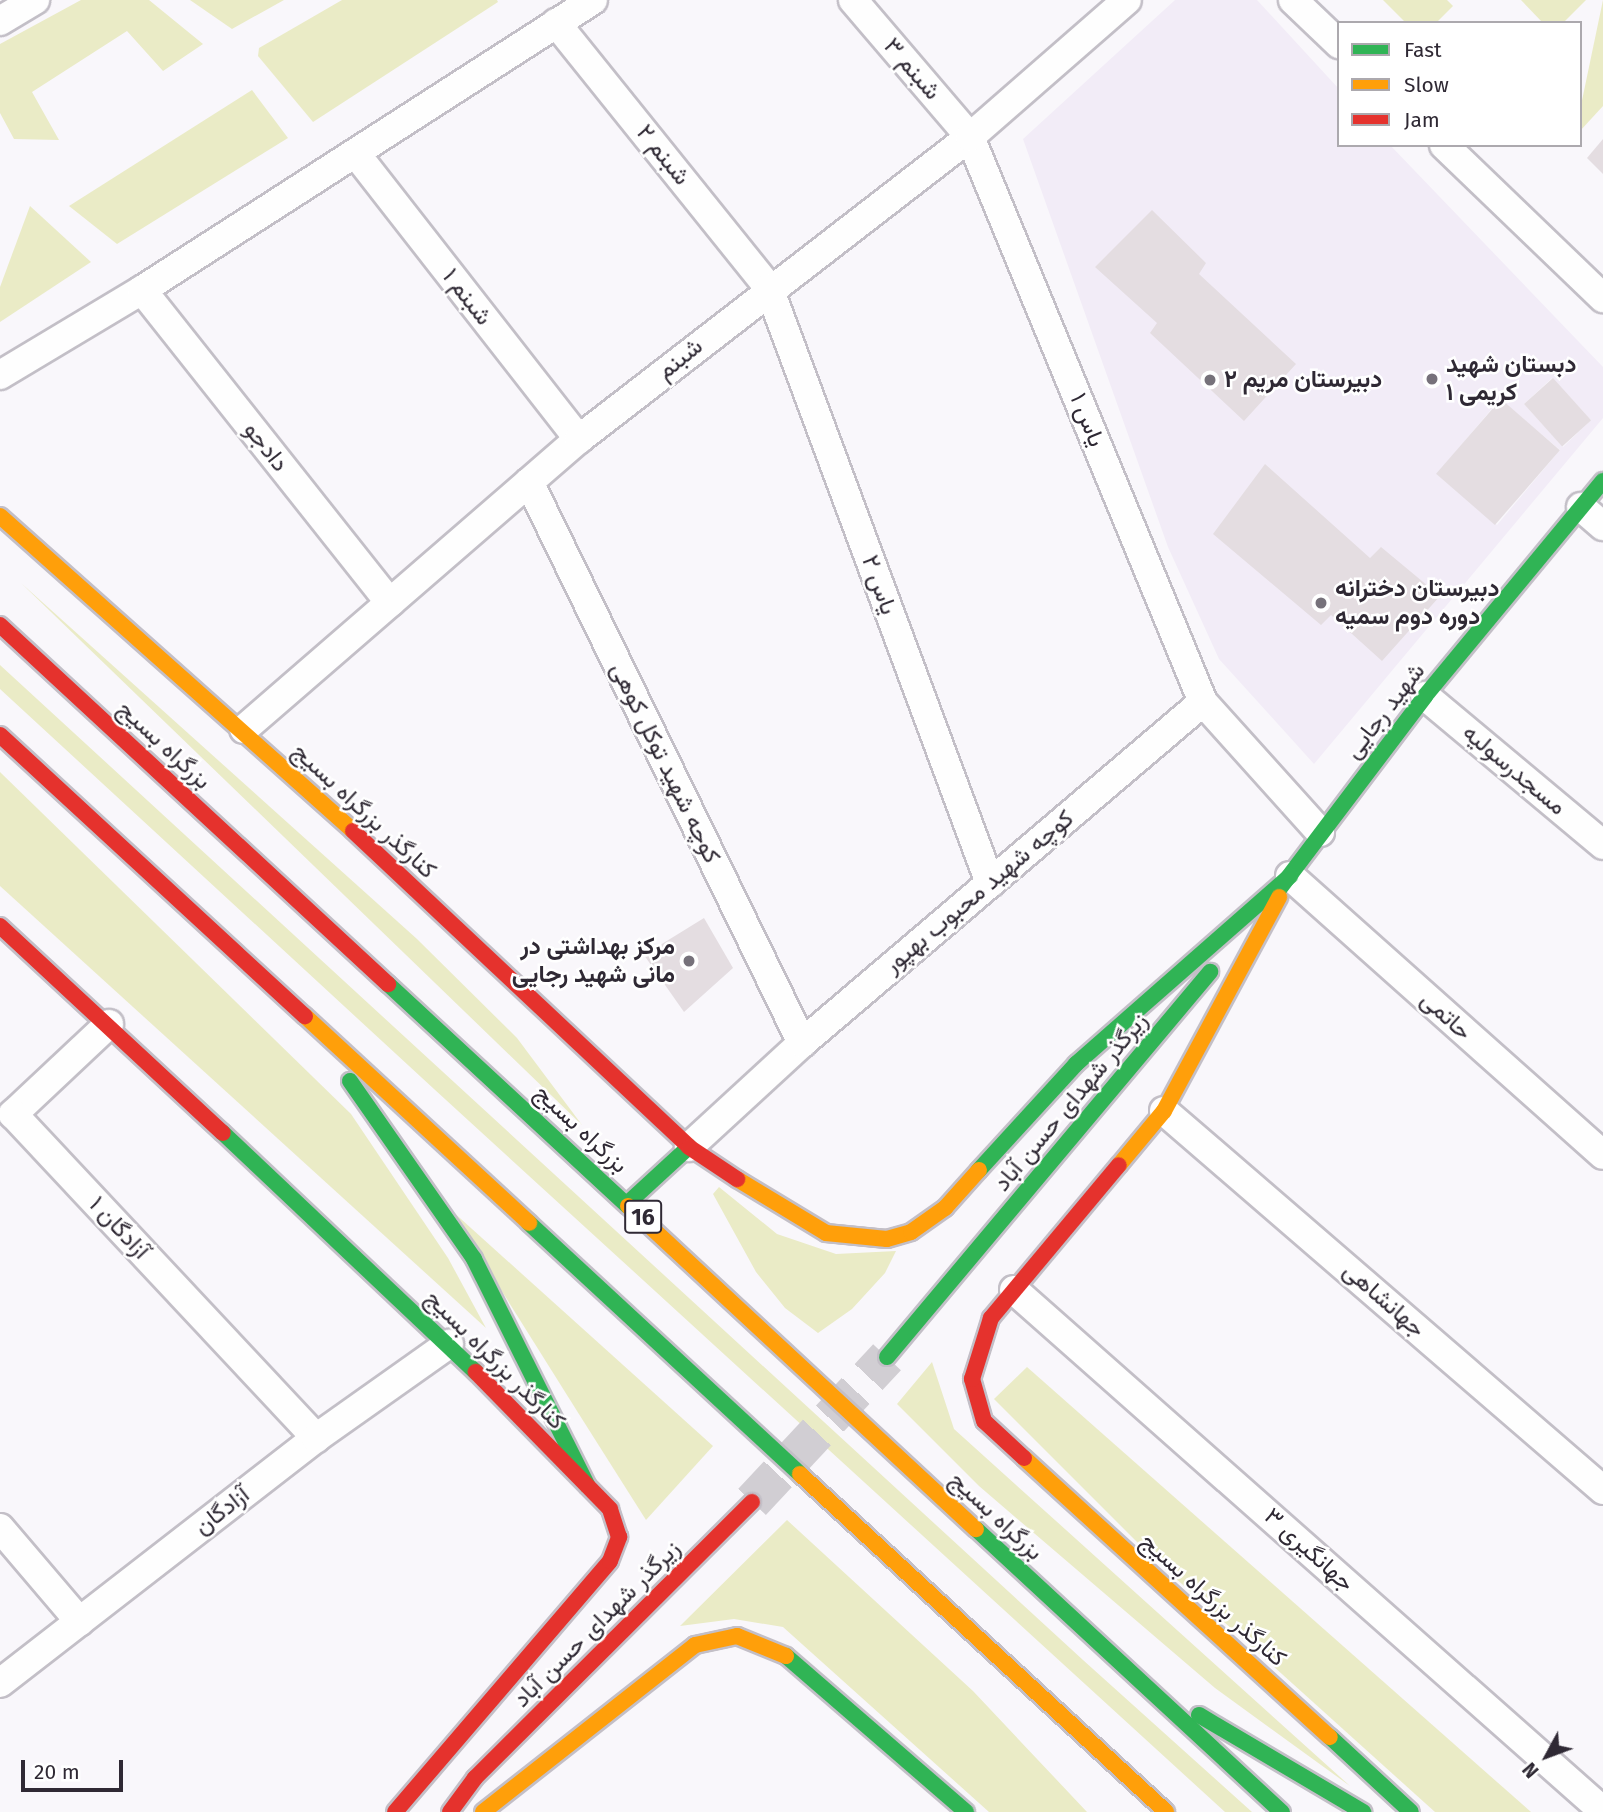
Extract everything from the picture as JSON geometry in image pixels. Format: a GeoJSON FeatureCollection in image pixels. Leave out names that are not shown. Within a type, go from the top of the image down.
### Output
{"type":"FeatureCollection","features":[{"type":"Feature","properties":{"kind":"main road","name":"شهید رجایی"},"geometry":{"type":"LineString","coordinates":[[1290,876],[1320,832],[1425,696],[1603,481]]}},
{"type":"Feature","properties":{"kind":"main road","name":"کنارگذر بزرگراه بسیج"},"geometry":{"type":"LineString","coordinates":[[0,516],[244,729],[689,1147],[777,1207],[826,1233],[863,1240],[911,1232],[946,1208],[1076,1065],[1290,876]]}},
{"type":"Feature","properties":{"kind":"main road","name":"بزرگراه بسیج"},"geometry":{"type":"LineString","coordinates":[[0,625],[628,1203],[1128,1674],[1282,1812]]}},
{"type":"Feature","properties":{"kind":"main road"},"geometry":{"type":"LineString","coordinates":[[1,737],[1138,1790],[1166,1812]]}},
{"type":"Feature","properties":{"kind":"main road"},"geometry":{"type":"LineString","coordinates":[[1014,1290],[1164,1111],[1290,876]]}},
{"type":"Feature","properties":{"kind":"main road","name":"زیرگذر شهدای حسن آباد"},"geometry":{"type":"LineString","coordinates":[[887,1357],[1290,876]]}},
{"type":"Feature","properties":{"kind":"main road","name":"کنارگذر بزرگراه بسیج"},"geometry":{"type":"LineString","coordinates":[[0,926],[109,1024],[449,1344],[587,1485]]}},
{"type":"Feature","properties":{"kind":"main road"},"geometry":{"type":"LineString","coordinates":[[306,1019],[474,1259],[587,1485],[610,1509],[619,1537],[610,1560],[395,1812]]}},
{"type":"Feature","properties":{"kind":"main road","name":"کوچه شهید محبوب بهپور"},"geometry":{"type":"LineString","coordinates":[[628,1203],[689,1147]]}},
{"type":"Feature","properties":{"kind":"main road","name":"کنارگذر بزرگراه بسیج"},"geometry":{"type":"LineString","coordinates":[[1014,1290],[991,1318],[972,1378],[984,1421],[1411,1812]]}},
{"type":"Feature","properties":{"kind":"main road","name":"زیرگذر شهدای حسن آباد"},"geometry":{"type":"LineString","coordinates":[[475,1778],[752,1502]]}},
{"type":"Feature","properties":{"kind":"main road"},"geometry":{"type":"LineString","coordinates":[[496,1808],[695,1646],[737,1636],[771,1646],[966,1812]]}},
{"type":"Feature","properties":{"kind":"main road"},"geometry":{"type":"LineString","coordinates":[[1128,1674],[1363,1812]]}},
{"type":"Feature","properties":{"kind":"main road"},"geometry":{"type":"LineString","coordinates":[[431,1805],[475,1778]]}},
{"type":"Feature","properties":{"kind":"main road"},"geometry":{"type":"LineString","coordinates":[[450,1812],[475,1778]]}},
{"type":"Feature","properties":{"kind":"main road"},"geometry":{"type":"LineString","coordinates":[[1138,1790],[1152,1812]]}},
{"type":"Feature","properties":{"kind":"street"},"geometry":{"type":"LineString","coordinates":[[0,21],[35,0]]}},
{"type":"Feature","properties":{"kind":"street"},"geometry":{"type":"LineString","coordinates":[[0,375],[142,290],[593,0]]}},
{"type":"Feature","properties":{"kind":"street","name":"شبنم ۳"},"geometry":{"type":"LineString","coordinates":[[853,0],[970,137]]}},
{"type":"Feature","properties":{"kind":"street","name":"شبنم"},"geometry":{"type":"LineString","coordinates":[[244,729],[579,439],[769,288],[970,137],[1127,0]]}},
{"type":"Feature","properties":{"kind":"street"},"geometry":{"type":"LineString","coordinates":[[1293,0],[1337,42]]}},
{"type":"Feature","properties":{"kind":"street","name":"شبنم ۲"},"geometry":{"type":"LineString","coordinates":[[556,23],[769,288]]}},
{"type":"Feature","properties":{"kind":"street","name":"یاس ۱"},"geometry":{"type":"LineString","coordinates":[[970,137],[1203,702]]}},
{"type":"Feature","properties":{"kind":"street"},"geometry":{"type":"LineString","coordinates":[[1446,147],[1603,299]]}},
{"type":"Feature","properties":{"kind":"street","name":"شبنم ۱"},"geometry":{"type":"LineString","coordinates":[[356,154],[579,439]]}},
{"type":"Feature","properties":{"kind":"street","name":"یاس ۲"},"geometry":{"type":"LineString","coordinates":[[769,288],[990,883]]}},
{"type":"Feature","properties":{"kind":"street","name":"دادجو"},"geometry":{"type":"LineString","coordinates":[[142,290],[390,603]]}},
{"type":"Feature","properties":{"kind":"street","name":"کوچه شهید توکل کوهی"},"geometry":{"type":"LineString","coordinates":[[529,482],[802,1043]]}},
{"type":"Feature","properties":{"kind":"street"},"geometry":{"type":"LineString","coordinates":[[1581,507],[1603,526]]}},
{"type":"Feature","properties":{"kind":"street","name":"مسجدرسولیه"},"geometry":{"type":"LineString","coordinates":[[1425,696],[1603,845]]}},
{"type":"Feature","properties":{"kind":"street"},"geometry":{"type":"LineString","coordinates":[[1203,702],[1320,832]]}},
{"type":"Feature","properties":{"kind":"street","name":"کوچه شهید محبوب بهپور"},"geometry":{"type":"LineString","coordinates":[[689,1147],[802,1043],[1203,702]]}},
{"type":"Feature","properties":{"kind":"street","name":"حاتمی"},"geometry":{"type":"LineString","coordinates":[[1290,876],[1603,1155]]}},
{"type":"Feature","properties":{"kind":"street","name":"آزادگان ۱"},"geometry":{"type":"LineString","coordinates":[[109,1024],[13,1114],[316,1438]]}},
{"type":"Feature","properties":{"kind":"street","name":"جهانشاهی"},"geometry":{"type":"LineString","coordinates":[[1164,1111],[1603,1490]]}},
{"type":"Feature","properties":{"kind":"street","name":"جهانگیری ۳"},"geometry":{"type":"LineString","coordinates":[[1014,1290],[1603,1811]]}},
{"type":"Feature","properties":{"kind":"street","name":"آزادگان"},"geometry":{"type":"LineString","coordinates":[[0,1683],[316,1438],[449,1344]]}},
{"type":"Feature","properties":{"kind":"street"},"geometry":{"type":"LineString","coordinates":[[0,1528],[80,1622]]}},
{"type":"Feature","properties":{"kind":"shaded area"},"geometry":{"type":"Polygon","coordinates":[[[1175,0],[1257,0],[1337,87],[1337,147],[1392,147],[1603,367],[1603,418],[1314,764],[1219,659],[1168,547],[1023,139],[1175,0]],[[1552,378],[1524,404],[1563,447],[1591,420],[1552,378]],[[1500,399],[1437,474],[1497,525],[1560,450],[1500,399]]]}},
{"type":"Feature","properties":{"kind":"green space"},"geometry":{"type":"Polygon","coordinates":[[[81,0],[149,0],[203,44],[163,71],[127,31],[32,92],[59,140],[14,139],[0,113],[0,44],[81,0]]]}},
{"type":"Feature","properties":{"kind":"green space"},"geometry":{"type":"Polygon","coordinates":[[[190,0],[284,0],[232,29],[190,0]]]}},
{"type":"Feature","properties":{"kind":"green space"},"geometry":{"type":"Polygon","coordinates":[[[342,0],[498,2],[313,122],[258,56],[259,48],[342,0]]]}},
{"type":"Feature","properties":{"kind":"green space"},"geometry":{"type":"Polygon","coordinates":[[[1383,0],[1447,0],[1453,6],[1438,21],[1404,21],[1383,0]]]}},
{"type":"Feature","properties":{"kind":"green space"},"geometry":{"type":"Polygon","coordinates":[[[1521,0],[1586,0],[1565,21],[1541,21],[1521,0]]]}},
{"type":"Feature","properties":{"kind":"green space"},"geometry":{"type":"Polygon","coordinates":[[[1603,0],[1603,106],[1582,129],[1582,100],[1603,0]]]}},
{"type":"Feature","properties":{"kind":"green space"},"geometry":{"type":"Polygon","coordinates":[[[252,90],[288,138],[117,244],[69,206],[252,90]]]}},
{"type":"Feature","properties":{"kind":"green space"},"geometry":{"type":"Polygon","coordinates":[[[30,206],[91,262],[0,322],[0,287],[30,206]]]}},
{"type":"Feature","properties":{"kind":"green space"},"geometry":{"type":"Polygon","coordinates":[[[21,583],[417,939],[517,1038],[582,1125],[21,583]]]}},
{"type":"Feature","properties":{"kind":"green space"},"geometry":{"type":"Polygon","coordinates":[[[0,665],[1252,1812],[1225,1812],[434,1089],[0,689],[0,665]]]}},
{"type":"Feature","properties":{"kind":"green space"},"geometry":{"type":"Polygon","coordinates":[[[0,772],[351,1114],[448,1258],[486,1328],[0,886],[0,772]]]}},
{"type":"Feature","properties":{"kind":"green space"},"geometry":{"type":"Polygon","coordinates":[[[719,1187],[777,1234],[836,1254],[896,1251],[885,1273],[852,1309],[818,1333],[785,1308],[756,1272],[713,1194],[719,1187]]]}},
{"type":"Feature","properties":{"kind":"green space"},"geometry":{"type":"Polygon","coordinates":[[[451,1210],[713,1446],[646,1520],[577,1411],[451,1210]]]}},
{"type":"Feature","properties":{"kind":"green space"},"geometry":{"type":"Polygon","coordinates":[[[932,1362],[954,1429],[1350,1786],[1215,1688],[979,1486],[897,1404],[932,1362]]]}},
{"type":"Feature","properties":{"kind":"green space"},"geometry":{"type":"Polygon","coordinates":[[[1027,1367],[1531,1812],[1435,1812],[1152,1557],[994,1399],[1027,1367]]]}},
{"type":"Feature","properties":{"kind":"green space"},"geometry":{"type":"Polygon","coordinates":[[[787,1520],[973,1691],[1087,1812],[989,1812],[783,1627],[734,1619],[680,1626],[787,1520]]]}},
{"type":"Feature","properties":{"kind":"building"},"geometry":{"type":"Polygon","coordinates":[[[1603,139],[1603,174],[1587,158],[1603,139]]]}},
{"type":"Feature","properties":{"kind":"building"},"geometry":{"type":"Polygon","coordinates":[[[1152,210],[1206,263],[1199,274],[1296,364],[1244,421],[1150,333],[1157,323],[1095,267],[1152,210]]]}},
{"type":"Feature","properties":{"kind":"building"},"geometry":{"type":"Polygon","coordinates":[[[1553,378],[1591,420],[1562,446],[1524,404],[1553,378]]]}},
{"type":"Feature","properties":{"kind":"building"},"geometry":{"type":"Polygon","coordinates":[[[1501,399],[1560,450],[1495,525],[1436,474],[1501,399]]]}},
{"type":"Feature","properties":{"kind":"building"},"geometry":{"type":"Polygon","coordinates":[[[1265,464],[1370,558],[1381,547],[1440,596],[1382,661],[1331,615],[1321,625],[1213,534],[1265,464]]]}},
{"type":"Feature","properties":{"kind":"building","name":"مرکز بهداشتی در مانی شهید رجایی"},"geometry":{"type":"Polygon","coordinates":[[[704,918],[733,968],[684,1012],[644,955],[704,918]]]}},
{"type":"Feature","properties":{"kind":"tunnel"},"geometry":{"type":"LineString","coordinates":[[752,1502],[887,1357]]}},
{"type":"Feature","properties":{"kind":"traffic: fast"},"geometry":{"type":"LineString","coordinates":[[1274,896],[1425,696],[1603,481]]}},
{"type":"Feature","properties":{"kind":"traffic: fast"},"geometry":{"type":"LineString","coordinates":[[979,1170],[1076,1064],[1290,876]]}},
{"type":"Feature","properties":{"kind":"traffic: fast"},"geometry":{"type":"LineString","coordinates":[[887,1357],[1210,972]]}},
{"type":"Feature","properties":{"kind":"traffic: fast"},"geometry":{"type":"LineString","coordinates":[[388,984],[628,1206]]}},
{"type":"Feature","properties":{"kind":"traffic: fast"},"geometry":{"type":"LineString","coordinates":[[350,1081],[474,1259],[587,1485]]}},
{"type":"Feature","properties":{"kind":"traffic: fast"},"geometry":{"type":"LineString","coordinates":[[223,1133],[476,1372]]}},
{"type":"Feature","properties":{"kind":"traffic: fast"},"geometry":{"type":"LineString","coordinates":[[628,1203],[689,1147]]}},
{"type":"Feature","properties":{"kind":"traffic: fast"},"geometry":{"type":"LineString","coordinates":[[529,1223],[800,1474]]}},
{"type":"Feature","properties":{"kind":"traffic: fast"},"geometry":{"type":"LineString","coordinates":[[976,1529],[1282,1812]]}},
{"type":"Feature","properties":{"kind":"traffic: fast"},"geometry":{"type":"LineString","coordinates":[[786,1656],[966,1812]]}},
{"type":"Feature","properties":{"kind":"traffic: fast"},"geometry":{"type":"LineString","coordinates":[[1199,1715],[1363,1812]]}},
{"type":"Feature","properties":{"kind":"traffic: fast"},"geometry":{"type":"LineString","coordinates":[[1330,1737],[1411,1812]]}},
{"type":"Feature","properties":{"kind":"traffic: slow"},"geometry":{"type":"LineString","coordinates":[[0,516],[353,831]]}},
{"type":"Feature","properties":{"kind":"traffic: slow"},"geometry":{"type":"LineString","coordinates":[[1119,1165],[1164,1111],[1279,897]]}},
{"type":"Feature","properties":{"kind":"traffic: slow"},"geometry":{"type":"LineString","coordinates":[[305,1016],[529,1223]]}},
{"type":"Feature","properties":{"kind":"traffic: slow"},"geometry":{"type":"LineString","coordinates":[[737,1179],[826,1233],[887,1239],[911,1232],[945,1208],[979,1170]]}},
{"type":"Feature","properties":{"kind":"traffic: slow"},"geometry":{"type":"LineString","coordinates":[[628,1206],[976,1529]]}},
{"type":"Feature","properties":{"kind":"traffic: slow"},"geometry":{"type":"LineString","coordinates":[[1024,1458],[1330,1737]]}},
{"type":"Feature","properties":{"kind":"traffic: slow"},"geometry":{"type":"LineString","coordinates":[[800,1474],[1166,1812]]}},
{"type":"Feature","properties":{"kind":"traffic: slow"},"geometry":{"type":"LineString","coordinates":[[483,1812],[695,1645],[737,1636],[786,1656]]}},
{"type":"Feature","properties":{"kind":"traffic: jam"},"geometry":{"type":"LineString","coordinates":[[0,625],[388,984]]}},
{"type":"Feature","properties":{"kind":"traffic: jam"},"geometry":{"type":"LineString","coordinates":[[0,735],[305,1016]]}},
{"type":"Feature","properties":{"kind":"traffic: jam"},"geometry":{"type":"LineString","coordinates":[[353,831],[689,1147],[737,1179]]}},
{"type":"Feature","properties":{"kind":"traffic: jam"},"geometry":{"type":"LineString","coordinates":[[0,926],[223,1133]]}},
{"type":"Feature","properties":{"kind":"traffic: jam"},"geometry":{"type":"LineString","coordinates":[[1024,1458],[984,1421],[972,1379],[991,1318],[1119,1165]]}},
{"type":"Feature","properties":{"kind":"traffic: jam"},"geometry":{"type":"LineString","coordinates":[[395,1812],[610,1561],[619,1537],[610,1509],[476,1372]]}},
{"type":"Feature","properties":{"kind":"traffic: jam"},"geometry":{"type":"LineString","coordinates":[[450,1812],[475,1778],[752,1502]]}},
{"type":"Feature","properties":{"kind":"place","name":"دبستان شهید کریمی ۱"},"geometry":{"type":"Point","coordinates":[1432,379]}},
{"type":"Feature","properties":{"kind":"place","name":"دبیرستان مریم ۲"},"geometry":{"type":"Point","coordinates":[1210,380]}},
{"type":"Feature","properties":{"kind":"place","name":"دبیرستان دخترانه دوره دوم سمیه"},"geometry":{"type":"Point","coordinates":[1321,603]}},
{"type":"Feature","properties":{"kind":"place","name":"مرکز بهداشتی در مانی شهید رجایی"},"geometry":{"type":"Point","coordinates":[689,961]}}]}
